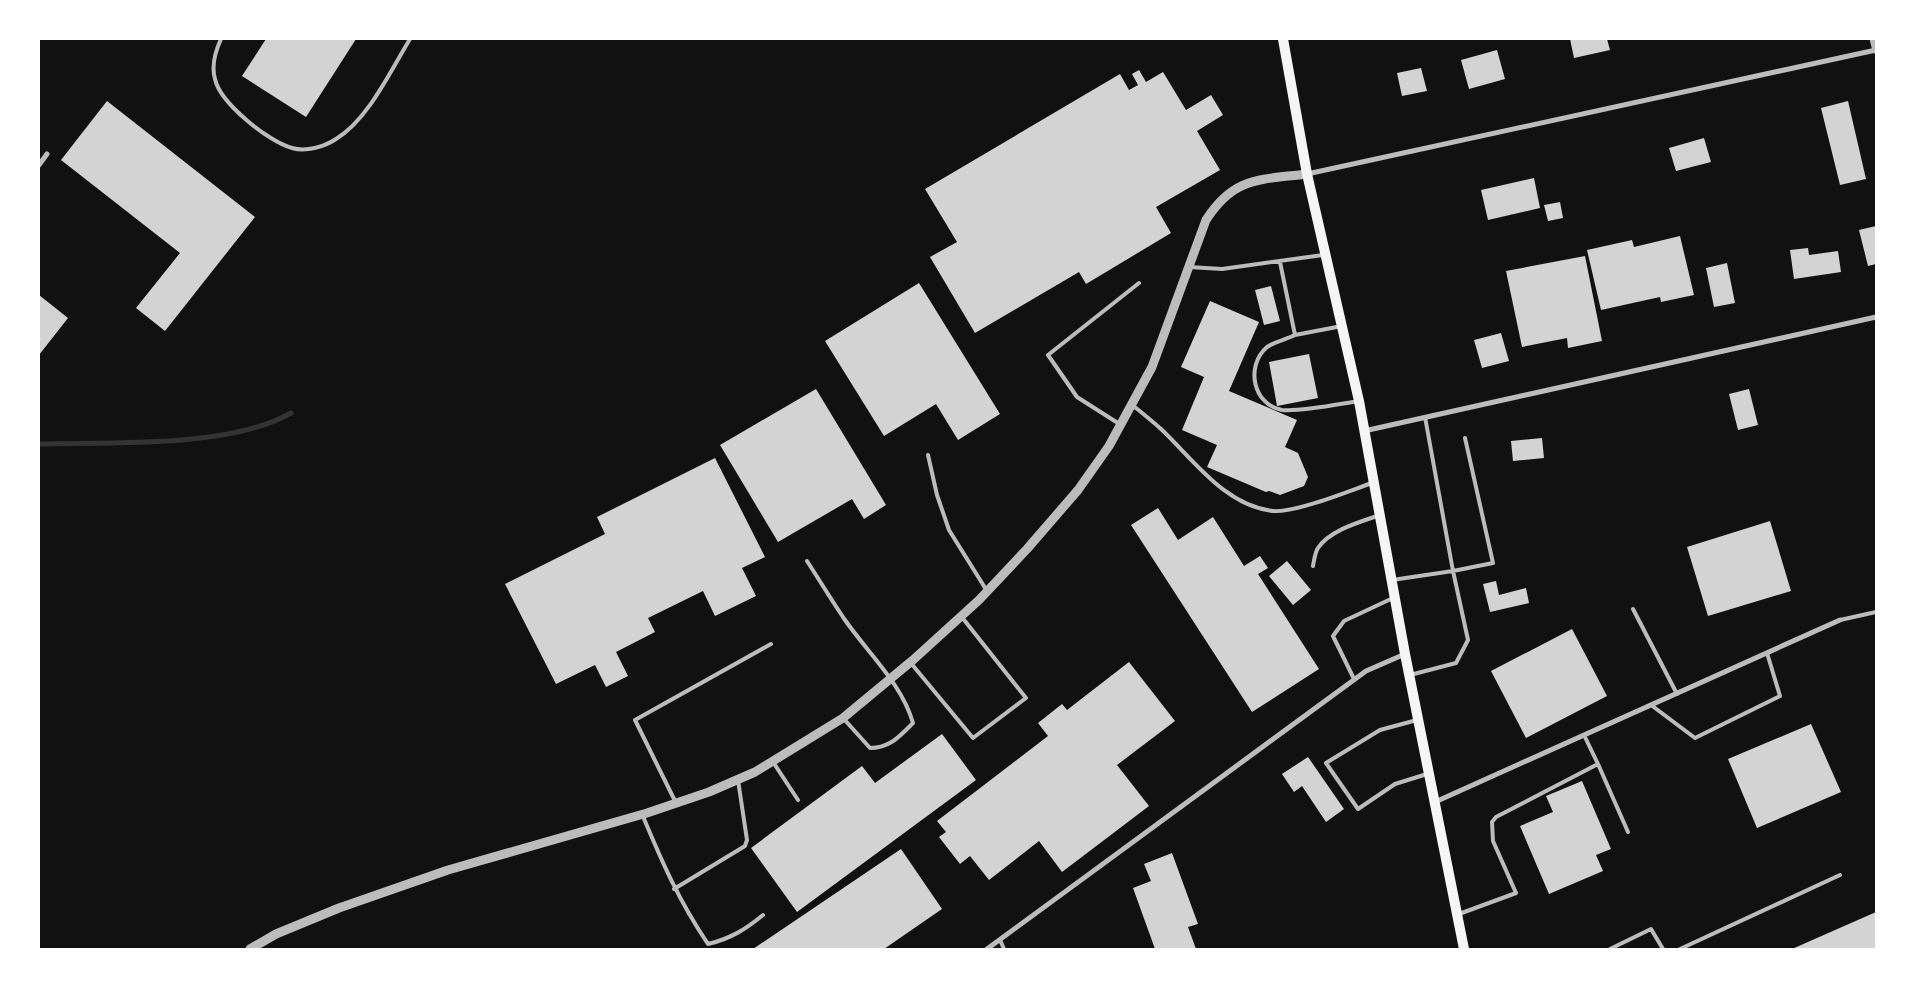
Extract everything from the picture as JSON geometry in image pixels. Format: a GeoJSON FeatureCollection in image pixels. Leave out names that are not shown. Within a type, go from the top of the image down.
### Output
{"type":"FeatureCollection","features":[{"type":"Feature","properties":{"kind":"main road"},"geometry":{"type":"LineString","coordinates":[[1283,39],[1307,174],[1359,401],[1405,654],[1464,949]]}},
{"type":"Feature","properties":{"kind":"street"},"geometry":{"type":"LineString","coordinates":[[250,949],[276,934],[339,908],[430,876],[515,849],[642,814],[738,779],[773,762],[843,718],[910,662],[987,591],[1078,490],[1121,424],[1152,367],[1206,220],[1216,204],[1228,193],[1247,182],[1307,174],[1875,50],[1872,39]]}},
{"type":"Feature","properties":{"kind":"street"},"geometry":{"type":"LineString","coordinates":[[39,165],[47,154]]}},
{"type":"Feature","properties":{"kind":"street"},"geometry":{"type":"LineString","coordinates":[[1364,431],[1876,317]]}},
{"type":"Feature","properties":{"kind":"street"},"geometry":{"type":"LineString","coordinates":[[1435,802],[1840,620]]}},
{"type":"Feature","properties":{"kind":"street"},"geometry":{"type":"LineString","coordinates":[[987,949],[1354,679],[1366,671],[1405,654]]}},
{"type":"Feature","properties":{"kind":"lane"},"geometry":{"type":"LineString","coordinates":[[221,39],[213,59],[215,80],[219,92],[268,136],[293,148],[305,150],[336,140],[355,123],[410,39]]}},
{"type":"Feature","properties":{"kind":"lane"},"geometry":{"type":"LineString","coordinates":[[1188,267],[1222,269],[1326,255]]}},
{"type":"Feature","properties":{"kind":"lane"},"geometry":{"type":"LineString","coordinates":[[1280,262],[1295,335]]}},
{"type":"Feature","properties":{"kind":"lane"},"geometry":{"type":"LineString","coordinates":[[1121,424],[1077,397],[1048,355],[1139,283]]}},
{"type":"Feature","properties":{"kind":"lane"},"geometry":{"type":"LineString","coordinates":[[1342,326],[1295,335],[1267,347],[1257,361],[1254,386],[1262,401],[1285,410],[1359,401]]}},
{"type":"Feature","properties":{"kind":"lane"},"geometry":{"type":"LineString","coordinates":[[1132,404],[1161,429],[1214,483],[1248,503],[1273,511],[1308,504],[1373,482]]}},
{"type":"Feature","properties":{"kind":"lane"},"geometry":{"type":"LineString","coordinates":[[1410,675],[1456,663],[1468,640],[1453,571],[1425,417]]}},
{"type":"Feature","properties":{"kind":"lane"},"geometry":{"type":"LineString","coordinates":[[1392,580],[1494,563],[1464,438]]}},
{"type":"Feature","properties":{"kind":"lane"},"geometry":{"type":"LineString","coordinates":[[928,455],[937,495],[950,530],[987,591]]}},
{"type":"Feature","properties":{"kind":"lane"},"geometry":{"type":"LineString","coordinates":[[1313,566],[1317,548],[1325,540],[1344,529],[1380,515]]}},
{"type":"Feature","properties":{"kind":"lane"},"geometry":{"type":"LineString","coordinates":[[808,561],[844,619],[890,679],[908,709],[913,723],[895,741],[879,748],[870,748],[843,718]]}},
{"type":"Feature","properties":{"kind":"lane"},"geometry":{"type":"LineString","coordinates":[[1354,679],[1333,636],[1344,621],[1395,598]]}},
{"type":"Feature","properties":{"kind":"lane"},"geometry":{"type":"LineString","coordinates":[[1633,609],[1677,694]]}},
{"type":"Feature","properties":{"kind":"lane"},"geometry":{"type":"LineString","coordinates":[[1840,620],[1876,612]]}},
{"type":"Feature","properties":{"kind":"lane"},"geometry":{"type":"LineString","coordinates":[[910,662],[973,738],[1026,698],[961,616]]}},
{"type":"Feature","properties":{"kind":"lane"},"geometry":{"type":"LineString","coordinates":[[676,803],[635,720],[771,644]]}},
{"type":"Feature","properties":{"kind":"lane"},"geometry":{"type":"LineString","coordinates":[[1651,705],[1695,738],[1780,696],[1767,653]]}},
{"type":"Feature","properties":{"kind":"lane"},"geometry":{"type":"LineString","coordinates":[[1418,720],[1380,730],[1326,764],[1358,809],[1395,784],[1429,774]]}},
{"type":"Feature","properties":{"kind":"lane"},"geometry":{"type":"LineString","coordinates":[[1584,735],[1628,832]]}},
{"type":"Feature","properties":{"kind":"lane"},"geometry":{"type":"LineString","coordinates":[[773,762],[798,800]]}},
{"type":"Feature","properties":{"kind":"lane"},"geometry":{"type":"LineString","coordinates":[[1457,914],[1516,893],[1493,841],[1492,822],[1496,817],[1598,764]]}},
{"type":"Feature","properties":{"kind":"lane"},"geometry":{"type":"LineString","coordinates":[[674,889],[745,846],[747,840],[738,779]]}},
{"type":"Feature","properties":{"kind":"lane"},"geometry":{"type":"LineString","coordinates":[[642,814],[674,889],[708,944],[723,941],[763,915]]}},
{"type":"Feature","properties":{"kind":"lane"},"geometry":{"type":"LineString","coordinates":[[1680,949],[1840,875]]}},
{"type":"Feature","properties":{"kind":"lane"},"geometry":{"type":"LineString","coordinates":[[1610,949],[1651,929],[1663,949]]}},
{"type":"Feature","properties":{"kind":"lane"},"geometry":{"type":"LineString","coordinates":[[1000,940],[1004,949]]}},
{"type":"Feature","properties":{"kind":"building"},"geometry":{"type":"Polygon","coordinates":[[[266,39],[356,39],[306,117],[242,76],[266,39]]]}},
{"type":"Feature","properties":{"kind":"building"},"geometry":{"type":"Polygon","coordinates":[[[1570,39],[1607,39],[1610,50],[1574,58],[1570,39]]]}},
{"type":"Feature","properties":{"kind":"building"},"geometry":{"type":"Polygon","coordinates":[[[1497,50],[1505,79],[1469,89],[1461,60],[1497,50]]]}},
{"type":"Feature","properties":{"kind":"building"},"geometry":{"type":"Polygon","coordinates":[[[1421,68],[1427,91],[1402,96],[1397,73],[1421,68]]]}},
{"type":"Feature","properties":{"kind":"building"},"geometry":{"type":"Polygon","coordinates":[[[1139,70],[1146,82],[1163,72],[1186,110],[1211,95],[1223,115],[1197,131],[1220,170],[1156,207],[1171,233],[1086,284],[1079,272],[975,333],[930,257],[957,242],[925,189],[1120,74],[1129,90],[1138,85],[1132,74],[1139,70]]]}},
{"type":"Feature","properties":{"kind":"building"},"geometry":{"type":"Polygon","coordinates":[[[107,101],[255,217],[165,331],[136,308],[180,253],[61,160],[107,101]]]}},
{"type":"Feature","properties":{"kind":"building"},"geometry":{"type":"Polygon","coordinates":[[[1848,101],[1866,179],[1840,185],[1821,108],[1848,101]]]}},
{"type":"Feature","properties":{"kind":"building"},"geometry":{"type":"Polygon","coordinates":[[[1704,138],[1711,162],[1676,171],[1669,148],[1704,138]]]}},
{"type":"Feature","properties":{"kind":"building"},"geometry":{"type":"Polygon","coordinates":[[[1534,178],[1540,208],[1488,220],[1481,190],[1534,178]]]}},
{"type":"Feature","properties":{"kind":"building"},"geometry":{"type":"Polygon","coordinates":[[[1560,202],[1563,218],[1548,221],[1544,205],[1560,202]]]}},
{"type":"Feature","properties":{"kind":"building"},"geometry":{"type":"Polygon","coordinates":[[[1876,226],[1876,264],[1868,266],[1859,230],[1876,226]]]}},
{"type":"Feature","properties":{"kind":"building"},"geometry":{"type":"Polygon","coordinates":[[[1680,236],[1694,295],[1661,302],[1660,297],[1601,310],[1587,250],[1632,240],[1634,247],[1680,236]]]}},
{"type":"Feature","properties":{"kind":"building"},"geometry":{"type":"Polygon","coordinates":[[[1808,248],[1809,255],[1838,251],[1841,272],[1794,279],[1790,250],[1808,248]]]}},
{"type":"Feature","properties":{"kind":"building"},"geometry":{"type":"Polygon","coordinates":[[[1585,256],[1602,341],[1568,348],[1567,338],[1522,347],[1506,271],[1585,256]]]}},
{"type":"Feature","properties":{"kind":"building"},"geometry":{"type":"Polygon","coordinates":[[[1727,263],[1735,303],[1714,307],[1706,268],[1727,263]]]}},
{"type":"Feature","properties":{"kind":"building"},"geometry":{"type":"Polygon","coordinates":[[[919,283],[1000,414],[958,440],[936,404],[884,436],[825,341],[919,283]]]}},
{"type":"Feature","properties":{"kind":"building"},"geometry":{"type":"Polygon","coordinates":[[[1271,286],[1280,321],[1264,325],[1255,290],[1271,286]]]}},
{"type":"Feature","properties":{"kind":"building"},"geometry":{"type":"Polygon","coordinates":[[[39,295],[68,318],[39,355],[39,295]]]}},
{"type":"Feature","properties":{"kind":"building"},"geometry":{"type":"Polygon","coordinates":[[[1210,301],[1259,322],[1229,391],[1297,420],[1285,447],[1298,453],[1308,477],[1304,486],[1280,495],[1269,491],[1266,492],[1207,467],[1217,445],[1182,430],[1204,377],[1181,367],[1210,301]]]}},
{"type":"Feature","properties":{"kind":"building"},"geometry":{"type":"Polygon","coordinates":[[[1501,333],[1509,361],[1482,368],[1474,340],[1501,333]]]}},
{"type":"Feature","properties":{"kind":"building"},"geometry":{"type":"Polygon","coordinates":[[[1309,354],[1318,398],[1277,406],[1269,362],[1309,354]]]}},
{"type":"Feature","properties":{"kind":"building"},"geometry":{"type":"Polygon","coordinates":[[[816,389],[886,505],[864,519],[852,499],[778,542],[720,445],[816,389]]]}},
{"type":"Feature","properties":{"kind":"building"},"geometry":{"type":"Polygon","coordinates":[[[1749,389],[1758,425],[1738,430],[1729,394],[1749,389]]]}},
{"type":"Feature","properties":{"kind":"building"},"geometry":{"type":"Polygon","coordinates":[[[1542,438],[1544,458],[1513,461],[1511,441],[1542,438]]]}},
{"type":"Feature","properties":{"kind":"building"},"geometry":{"type":"Polygon","coordinates":[[[715,458],[765,557],[742,568],[756,596],[715,616],[703,591],[648,618],[655,632],[616,652],[628,676],[606,687],[595,665],[556,684],[505,584],[605,534],[597,517],[715,458]]]}},
{"type":"Feature","properties":{"kind":"building"},"geometry":{"type":"Polygon","coordinates":[[[1158,508],[1178,540],[1213,517],[1244,566],[1260,556],[1268,568],[1258,574],[1319,669],[1252,712],[1131,525],[1158,508]]]}},
{"type":"Feature","properties":{"kind":"building"},"geometry":{"type":"Polygon","coordinates":[[[1770,521],[1791,591],[1708,616],[1687,547],[1770,521]]]}},
{"type":"Feature","properties":{"kind":"building"},"geometry":{"type":"Polygon","coordinates":[[[1287,561],[1311,590],[1293,605],[1269,576],[1287,561]]]}},
{"type":"Feature","properties":{"kind":"building"},"geometry":{"type":"Polygon","coordinates":[[[1496,581],[1499,595],[1526,588],[1529,603],[1490,612],[1483,584],[1496,581]]]}},
{"type":"Feature","properties":{"kind":"building"},"geometry":{"type":"Polygon","coordinates":[[[1572,629],[1607,696],[1526,738],[1491,671],[1572,629]]]}},
{"type":"Feature","properties":{"kind":"building"},"geometry":{"type":"Polygon","coordinates":[[[1129,662],[1175,721],[1117,765],[1149,806],[1062,872],[1039,841],[989,880],[970,856],[960,864],[939,837],[946,832],[937,821],[1048,736],[1038,723],[1062,704],[1067,710],[1129,662]]]}},
{"type":"Feature","properties":{"kind":"building"},"geometry":{"type":"Polygon","coordinates":[[[1811,724],[1841,792],[1757,828],[1728,759],[1811,724]]]}},
{"type":"Feature","properties":{"kind":"building"},"geometry":{"type":"Polygon","coordinates":[[[942,734],[976,780],[797,912],[751,848],[862,766],[875,783],[942,734]]]}},
{"type":"Feature","properties":{"kind":"building"},"geometry":{"type":"Polygon","coordinates":[[[1308,757],[1344,809],[1326,822],[1302,786],[1294,792],[1282,774],[1308,757]]]}},
{"type":"Feature","properties":{"kind":"building"},"geometry":{"type":"Polygon","coordinates":[[[1582,781],[1611,849],[1596,855],[1603,871],[1549,894],[1520,826],[1553,812],[1546,796],[1582,781]]]}},
{"type":"Feature","properties":{"kind":"building"},"geometry":{"type":"Polygon","coordinates":[[[901,849],[942,909],[884,949],[753,949],[901,849]]]}},
{"type":"Feature","properties":{"kind":"building"},"geometry":{"type":"Polygon","coordinates":[[[1172,853],[1198,924],[1188,927],[1196,949],[1155,949],[1133,888],[1151,881],[1144,864],[1172,853]]]}},
{"type":"Feature","properties":{"kind":"building"},"geometry":{"type":"Polygon","coordinates":[[[1876,912],[1876,949],[1792,949],[1876,912]]]}},
{"type":"Feature","properties":{"kind":"waterway"},"geometry":{"type":"LineString","coordinates":[[39,444],[134,443],[203,438],[266,424],[291,413]]}}]}
